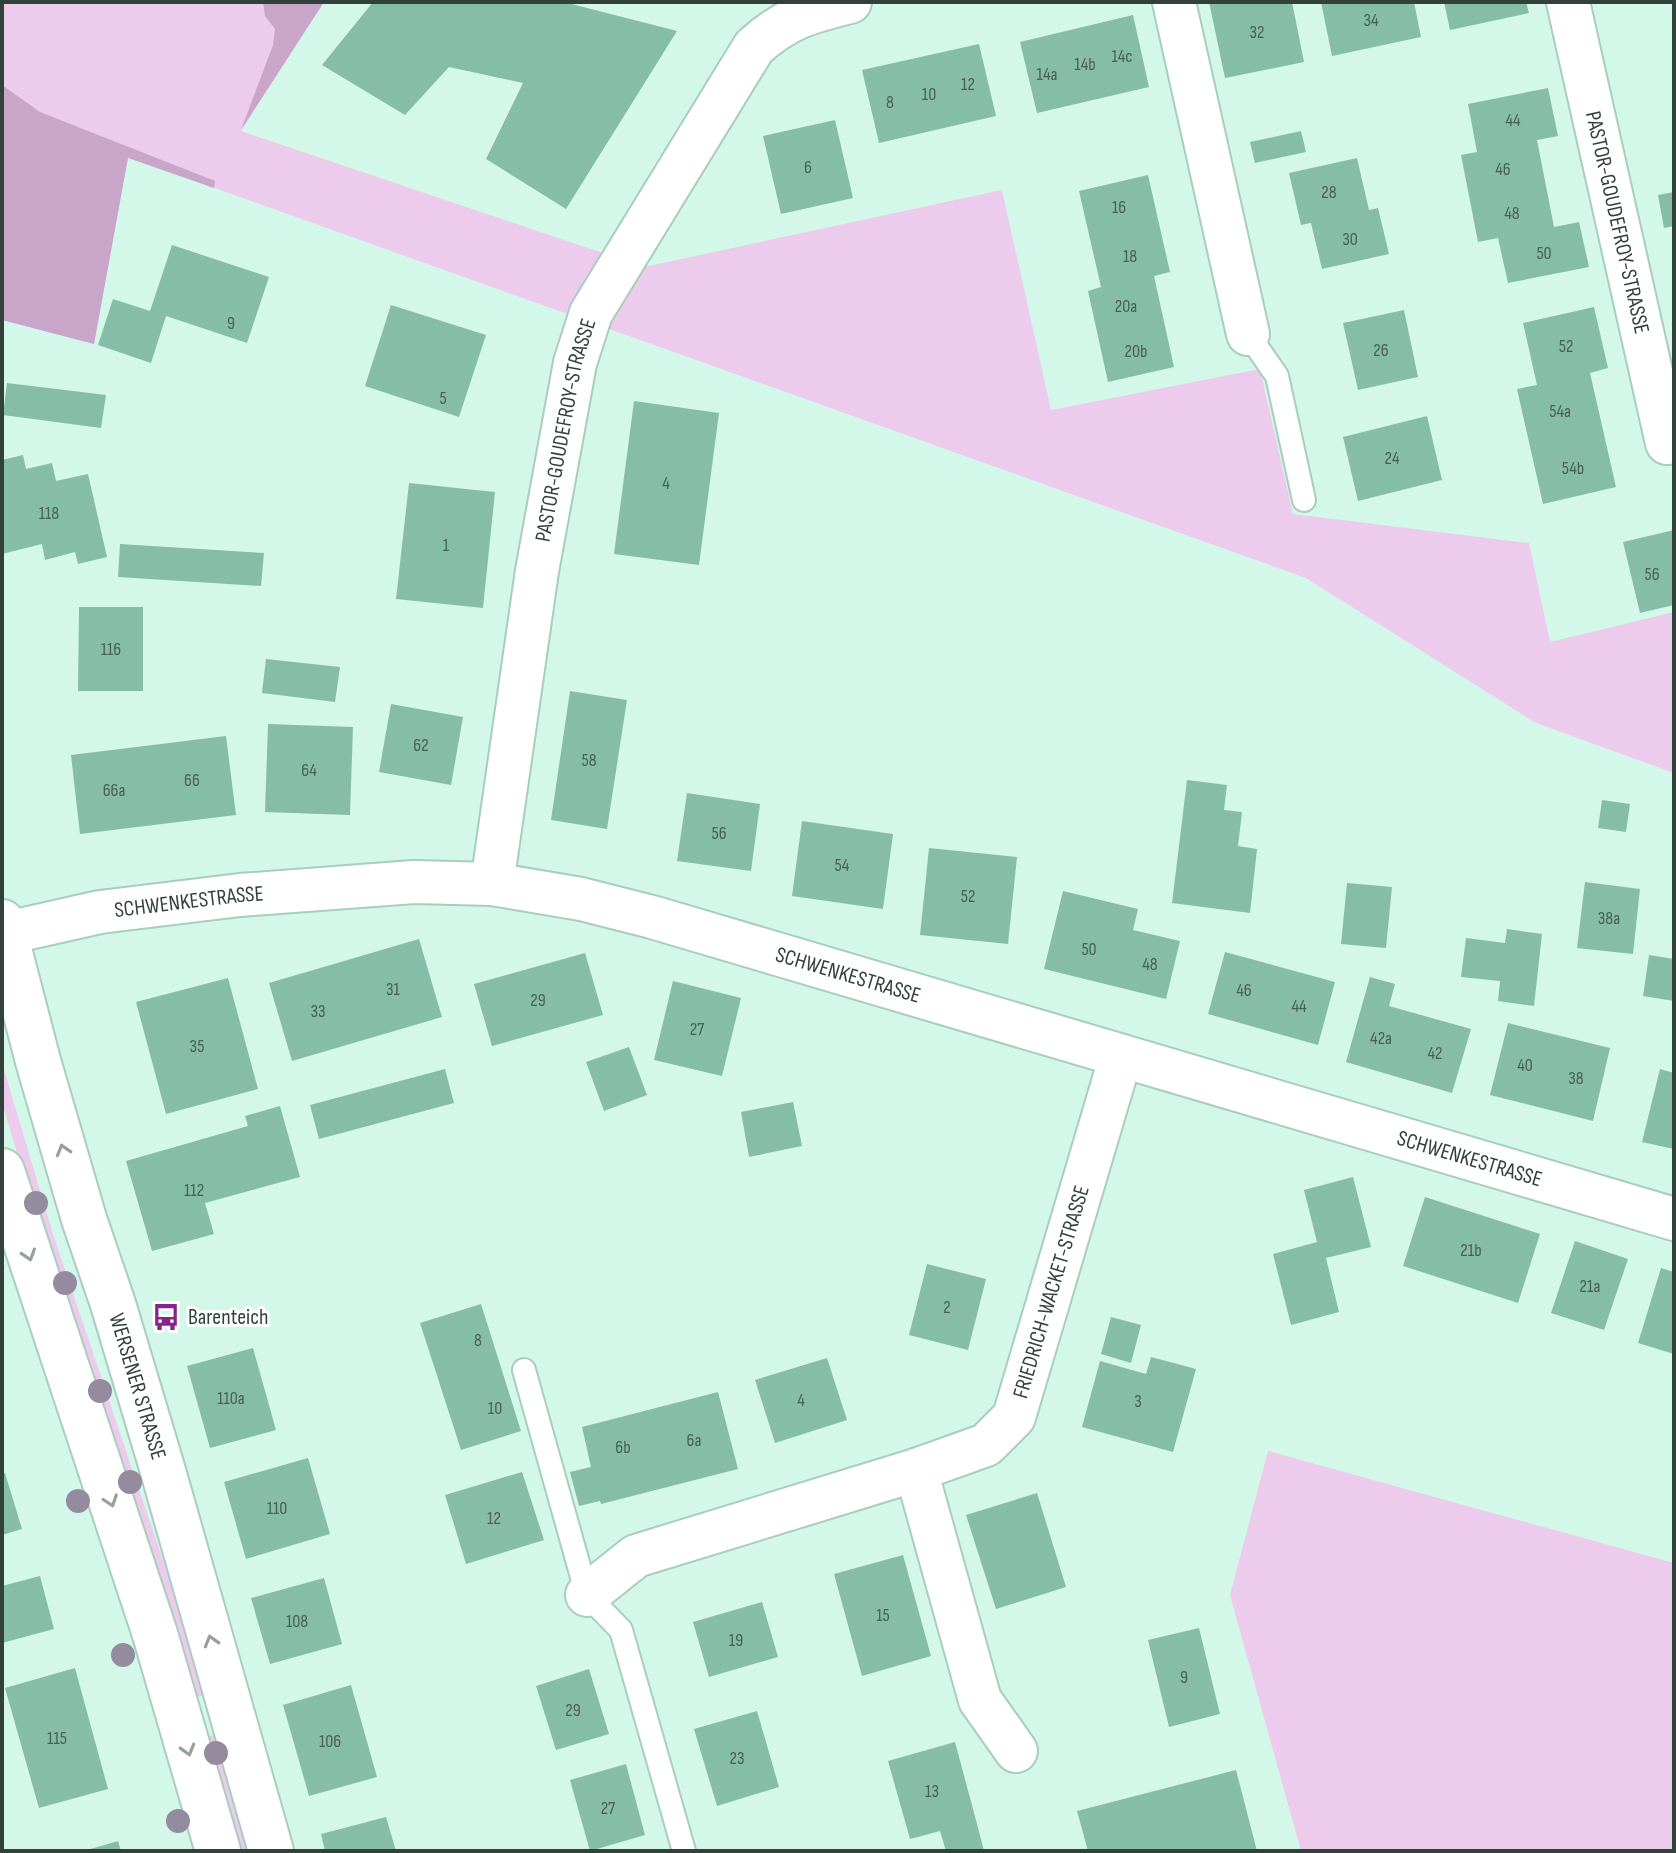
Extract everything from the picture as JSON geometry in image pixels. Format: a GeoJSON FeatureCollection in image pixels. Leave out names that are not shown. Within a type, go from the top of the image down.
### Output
{"type":"FeatureCollection","features":[{"type":"Feature","properties":{"kind":"main road","name":"WERSENER STRASSE"},"geometry":{"type":"LineString","coordinates":[[3,930],[54,1119],[113,1304],[271,1851]]}},
{"type":"Feature","properties":{"kind":"main road"},"geometry":{"type":"LineString","coordinates":[[2,1171],[155,1634],[218,1851]]}},
{"type":"Feature","properties":{"kind":"street","name":"PASTOR-GOUDEFROY-STRASSE"},"geometry":{"type":"LineString","coordinates":[[492,884],[537,571],[575,363],[591,313],[773,14],[812,11],[850,2]]}},
{"type":"Feature","properties":{"kind":"street"},"geometry":{"type":"LineString","coordinates":[[1174,2],[1248,334]]}},
{"type":"Feature","properties":{"kind":"street","name":"PASTOR-GOUDEFROY-STRASSE"},"geometry":{"type":"LineString","coordinates":[[1568,2],[1670,447]]}},
{"type":"Feature","properties":{"kind":"street","name":"SCHWENKESTRASSE"},"geometry":{"type":"LineString","coordinates":[[3,930],[100,912],[240,895],[414,882],[492,884],[581,899],[652,917],[1674,1219]]}},
{"type":"Feature","properties":{"kind":"street","name":"FRIEDRICH-WACKET-STRASSE"},"geometry":{"type":"LineString","coordinates":[[587,1595],[636,1556],[916,1470],[986,1445],[1014,1417],[1121,1056]]}},
{"type":"Feature","properties":{"kind":"street"},"geometry":{"type":"LineString","coordinates":[[916,1470],[980,1700],[1016,1751]]}},
{"type":"Feature","properties":{"kind":"lane"},"geometry":{"type":"LineString","coordinates":[[1248,334],[1277,376],[1304,500]]}},
{"type":"Feature","properties":{"kind":"lane"},"geometry":{"type":"LineString","coordinates":[[524,1370],[587,1595],[621,1630],[684,1851]]}},
{"type":"Feature","properties":{"kind":"shaded area"},"geometry":{"type":"Polygon","coordinates":[[[2,2],[324,2],[241,131],[644,267],[1002,190],[1051,410],[1260,369],[1293,514],[1529,543],[1550,642],[1674,612],[1674,773],[1536,723],[1306,578],[128,157],[94,344],[2,320],[2,2]]]}},
{"type":"Feature","properties":{"kind":"shaded area"},"geometry":{"type":"Polygon","coordinates":[[[263,2],[324,2],[241,130],[273,45],[275,29],[265,16],[263,2]]]}},
{"type":"Feature","properties":{"kind":"shaded area"},"geometry":{"type":"Polygon","coordinates":[[[2,85],[40,112],[215,181],[214,188],[128,158],[94,344],[2,320],[2,85]]]}},
{"type":"Feature","properties":{"kind":"shaded area"},"geometry":{"type":"Polygon","coordinates":[[[3,1066],[53,1234],[184,1623],[205,1695],[194,1698],[42,1238],[2,1102],[3,1066]]]}},
{"type":"Feature","properties":{"kind":"shaded area"},"geometry":{"type":"Polygon","coordinates":[[[1268,1451],[1674,1563],[1674,1851],[1301,1851],[1230,1595],[1268,1451]]]}},
{"type":"Feature","properties":{"kind":"shaded area"},"geometry":{"type":"Polygon","coordinates":[[[217,1734],[250,1851],[239,1851],[206,1737],[217,1734]]]}},
{"type":"Feature","properties":{"kind":"building"},"geometry":{"type":"Polygon","coordinates":[[[373,2],[564,2],[677,31],[566,209],[486,159],[523,83],[449,67],[405,115],[322,65],[373,2]]]}},
{"type":"Feature","properties":{"kind":"building"},"geometry":{"type":"Polygon","coordinates":[[[1209,2],[1292,2],[1304,62],[1225,78],[1209,2]]]}},
{"type":"Feature","properties":{"kind":"building"},"geometry":{"type":"Polygon","coordinates":[[[1321,2],[1414,2],[1421,37],[1332,56],[1321,2]]]}},
{"type":"Feature","properties":{"kind":"building"},"geometry":{"type":"Polygon","coordinates":[[[1444,2],[1526,2],[1529,13],[1450,30],[1444,2]]]}},
{"type":"Feature","properties":{"kind":"building"},"geometry":{"type":"Polygon","coordinates":[[[1133,15],[1149,87],[1037,113],[1020,42],[1133,15]]]}},
{"type":"Feature","properties":{"kind":"building"},"geometry":{"type":"Polygon","coordinates":[[[979,44],[996,116],[879,143],[862,70],[979,44]]]}},
{"type":"Feature","properties":{"kind":"building"},"geometry":{"type":"Polygon","coordinates":[[[1548,88],[1558,136],[1537,140],[1554,227],[1579,222],[1589,267],[1508,283],[1498,238],[1478,242],[1461,155],[1477,152],[1468,104],[1548,88]]]}},
{"type":"Feature","properties":{"kind":"building"},"geometry":{"type":"Polygon","coordinates":[[[835,120],[853,198],[781,214],[763,136],[835,120]]]}},
{"type":"Feature","properties":{"kind":"building"},"geometry":{"type":"Polygon","coordinates":[[[1301,131],[1306,152],[1255,163],[1250,142],[1301,131]]]}},
{"type":"Feature","properties":{"kind":"building"},"geometry":{"type":"Polygon","coordinates":[[[1357,158],[1369,210],[1378,208],[1389,254],[1322,269],[1311,223],[1301,225],[1289,173],[1357,158]]]}},
{"type":"Feature","properties":{"kind":"building"},"geometry":{"type":"Polygon","coordinates":[[[1148,175],[1170,272],[1154,276],[1174,367],[1108,382],[1088,291],[1101,287],[1079,191],[1148,175]]]}},
{"type":"Feature","properties":{"kind":"building"},"geometry":{"type":"Polygon","coordinates":[[[1674,192],[1674,226],[1664,228],[1658,195],[1674,192]]]}},
{"type":"Feature","properties":{"kind":"building"},"geometry":{"type":"Polygon","coordinates":[[[172,245],[269,277],[247,343],[166,316],[151,363],[98,345],[113,299],[150,311],[172,245]]]}},
{"type":"Feature","properties":{"kind":"building"},"geometry":{"type":"Polygon","coordinates":[[[391,305],[486,335],[459,417],[365,386],[391,305]]]}},
{"type":"Feature","properties":{"kind":"building"},"geometry":{"type":"Polygon","coordinates":[[[1594,307],[1608,368],[1590,373],[1616,487],[1543,504],[1517,389],[1537,385],[1523,323],[1594,307]]]}},
{"type":"Feature","properties":{"kind":"building"},"geometry":{"type":"Polygon","coordinates":[[[1404,310],[1418,377],[1358,390],[1343,323],[1404,310]]]}},
{"type":"Feature","properties":{"kind":"building"},"geometry":{"type":"Polygon","coordinates":[[[7,383],[106,395],[101,428],[3,415],[7,383]]]}},
{"type":"Feature","properties":{"kind":"building"},"geometry":{"type":"Polygon","coordinates":[[[634,401],[719,413],[699,565],[614,554],[634,401]]]}},
{"type":"Feature","properties":{"kind":"building"},"geometry":{"type":"Polygon","coordinates":[[[1427,416],[1442,480],[1358,501],[1343,437],[1427,416]]]}},
{"type":"Feature","properties":{"kind":"building"},"geometry":{"type":"Polygon","coordinates":[[[23,455],[26,469],[52,463],[56,481],[88,474],[107,557],[78,564],[75,552],[45,560],[42,544],[2,554],[2,460],[23,455]]]}},
{"type":"Feature","properties":{"kind":"building"},"geometry":{"type":"Polygon","coordinates":[[[409,483],[495,492],[483,608],[396,599],[409,483]]]}},
{"type":"Feature","properties":{"kind":"building"},"geometry":{"type":"Polygon","coordinates":[[[1674,530],[1674,605],[1640,613],[1623,542],[1674,530]]]}},
{"type":"Feature","properties":{"kind":"building"},"geometry":{"type":"Polygon","coordinates":[[[120,544],[264,553],[261,586],[118,577],[120,544]]]}},
{"type":"Feature","properties":{"kind":"building"},"geometry":{"type":"Polygon","coordinates":[[[79,607],[143,607],[143,691],[78,691],[79,607]]]}},
{"type":"Feature","properties":{"kind":"building"},"geometry":{"type":"Polygon","coordinates":[[[266,659],[340,667],[335,702],[262,693],[266,659]]]}},
{"type":"Feature","properties":{"kind":"building"},"geometry":{"type":"Polygon","coordinates":[[[570,691],[627,700],[607,829],[551,820],[570,691]]]}},
{"type":"Feature","properties":{"kind":"building"},"geometry":{"type":"Polygon","coordinates":[[[391,704],[463,717],[451,785],[379,772],[391,704]]]}},
{"type":"Feature","properties":{"kind":"building"},"geometry":{"type":"Polygon","coordinates":[[[268,724],[353,727],[350,815],[265,812],[268,724]]]}},
{"type":"Feature","properties":{"kind":"building"},"geometry":{"type":"Polygon","coordinates":[[[226,736],[236,815],[80,834],[71,755],[226,736]]]}},
{"type":"Feature","properties":{"kind":"building"},"geometry":{"type":"Polygon","coordinates":[[[1187,780],[1227,785],[1224,810],[1242,812],[1238,846],[1257,849],[1250,913],[1172,903],[1187,780]]]}},
{"type":"Feature","properties":{"kind":"building"},"geometry":{"type":"Polygon","coordinates":[[[687,793],[760,804],[751,871],[677,861],[687,793]]]}},
{"type":"Feature","properties":{"kind":"building"},"geometry":{"type":"Polygon","coordinates":[[[1602,800],[1630,804],[1626,832],[1598,828],[1602,800]]]}},
{"type":"Feature","properties":{"kind":"building"},"geometry":{"type":"Polygon","coordinates":[[[802,821],[893,834],[883,909],[792,896],[802,821]]]}},
{"type":"Feature","properties":{"kind":"building"},"geometry":{"type":"Polygon","coordinates":[[[929,848],[1017,857],[1008,944],[920,935],[929,848]]]}},
{"type":"Feature","properties":{"kind":"building"},"geometry":{"type":"Polygon","coordinates":[[[1585,882],[1640,889],[1633,954],[1577,948],[1585,882]]]}},
{"type":"Feature","properties":{"kind":"building"},"geometry":{"type":"Polygon","coordinates":[[[1347,883],[1392,887],[1386,948],[1341,944],[1347,883]]]}},
{"type":"Feature","properties":{"kind":"building"},"geometry":{"type":"Polygon","coordinates":[[[1063,891],[1138,909],[1133,930],[1180,941],[1166,999],[1044,969],[1063,891]]]}},
{"type":"Feature","properties":{"kind":"building"},"geometry":{"type":"Polygon","coordinates":[[[1507,929],[1542,934],[1534,1006],[1498,1001],[1500,981],[1461,977],[1466,938],[1505,943],[1507,929]]]}},
{"type":"Feature","properties":{"kind":"building"},"geometry":{"type":"Polygon","coordinates":[[[419,939],[442,1017],[292,1061],[269,983],[419,939]]]}},
{"type":"Feature","properties":{"kind":"building"},"geometry":{"type":"Polygon","coordinates":[[[1225,952],[1335,982],[1318,1045],[1208,1014],[1225,952]]]}},
{"type":"Feature","properties":{"kind":"building"},"geometry":{"type":"Polygon","coordinates":[[[585,953],[603,1015],[492,1046],[474,984],[585,953]]]}},
{"type":"Feature","properties":{"kind":"building"},"geometry":{"type":"Polygon","coordinates":[[[1649,955],[1674,959],[1674,1001],[1643,996],[1649,955]]]}},
{"type":"Feature","properties":{"kind":"building"},"geometry":{"type":"Polygon","coordinates":[[[1370,977],[1395,984],[1389,1006],[1471,1029],[1452,1093],[1346,1062],[1370,977]]]}},
{"type":"Feature","properties":{"kind":"building"},"geometry":{"type":"Polygon","coordinates":[[[228,978],[258,1089],[166,1114],[136,1002],[228,978]]]}},
{"type":"Feature","properties":{"kind":"building"},"geometry":{"type":"Polygon","coordinates":[[[673,981],[741,998],[722,1076],[654,1060],[673,981]]]}},
{"type":"Feature","properties":{"kind":"building"},"geometry":{"type":"Polygon","coordinates":[[[1508,1023],[1610,1048],[1593,1121],[1490,1095],[1508,1023]]]}},
{"type":"Feature","properties":{"kind":"building"},"geometry":{"type":"Polygon","coordinates":[[[629,1047],[647,1095],[604,1111],[586,1062],[629,1047]]]}},
{"type":"Feature","properties":{"kind":"building"},"geometry":{"type":"Polygon","coordinates":[[[445,1069],[454,1103],[319,1139],[310,1105],[445,1069]]]}},
{"type":"Feature","properties":{"kind":"building"},"geometry":{"type":"Polygon","coordinates":[[[1660,1069],[1674,1073],[1674,1149],[1642,1142],[1660,1069]]]}},
{"type":"Feature","properties":{"kind":"building"},"geometry":{"type":"Polygon","coordinates":[[[793,1102],[802,1146],[749,1157],[741,1112],[793,1102]]]}},
{"type":"Feature","properties":{"kind":"building"},"geometry":{"type":"Polygon","coordinates":[[[280,1106],[300,1177],[205,1203],[214,1234],[152,1251],[126,1161],[248,1126],[245,1116],[280,1106]]]}},
{"type":"Feature","properties":{"kind":"building"},"geometry":{"type":"Polygon","coordinates":[[[1353,1177],[1371,1247],[1326,1258],[1339,1312],[1291,1325],[1273,1254],[1317,1242],[1304,1190],[1353,1177]]]}},
{"type":"Feature","properties":{"kind":"building"},"geometry":{"type":"Polygon","coordinates":[[[1425,1197],[1540,1234],[1518,1303],[1403,1266],[1425,1197]]]}},
{"type":"Feature","properties":{"kind":"building"},"geometry":{"type":"Polygon","coordinates":[[[1575,1241],[1628,1259],[1604,1330],[1551,1313],[1575,1241]]]}},
{"type":"Feature","properties":{"kind":"building"},"geometry":{"type":"Polygon","coordinates":[[[927,1264],[986,1279],[968,1350],[909,1335],[927,1264]]]}},
{"type":"Feature","properties":{"kind":"building"},"geometry":{"type":"Polygon","coordinates":[[[1661,1268],[1674,1272],[1674,1354],[1638,1343],[1661,1268]]]}},
{"type":"Feature","properties":{"kind":"building"},"geometry":{"type":"Polygon","coordinates":[[[481,1304],[521,1431],[461,1450],[420,1323],[481,1304]]]}},
{"type":"Feature","properties":{"kind":"building"},"geometry":{"type":"Polygon","coordinates":[[[1111,1317],[1141,1325],[1131,1363],[1101,1354],[1111,1317]]]}},
{"type":"Feature","properties":{"kind":"building"},"geometry":{"type":"Polygon","coordinates":[[[253,1348],[276,1430],[210,1448],[187,1366],[253,1348]]]}},
{"type":"Feature","properties":{"kind":"building"},"geometry":{"type":"Polygon","coordinates":[[[1151,1357],[1196,1369],[1173,1452],[1082,1427],[1100,1361],[1146,1374],[1151,1357]]]}},
{"type":"Feature","properties":{"kind":"building"},"geometry":{"type":"Polygon","coordinates":[[[827,1358],[847,1420],[775,1443],[755,1380],[827,1358]]]}},
{"type":"Feature","properties":{"kind":"building"},"geometry":{"type":"Polygon","coordinates":[[[718,1392],[738,1469],[601,1504],[600,1501],[579,1506],[570,1472],[591,1467],[582,1427],[718,1392]]]}},
{"type":"Feature","properties":{"kind":"building"},"geometry":{"type":"Polygon","coordinates":[[[308,1458],[330,1534],[246,1559],[224,1482],[308,1458]]]}},
{"type":"Feature","properties":{"kind":"building"},"geometry":{"type":"Polygon","coordinates":[[[522,1472],[544,1540],[466,1564],[445,1495],[522,1472]]]}},
{"type":"Feature","properties":{"kind":"building"},"geometry":{"type":"Polygon","coordinates":[[[5,1473],[22,1529],[2,1535],[2,1474],[5,1473]]]}},
{"type":"Feature","properties":{"kind":"building"},"geometry":{"type":"Polygon","coordinates":[[[1037,1493],[1066,1587],[996,1609],[966,1515],[1037,1493]]]}},
{"type":"Feature","properties":{"kind":"building"},"geometry":{"type":"Polygon","coordinates":[[[903,1555],[931,1656],[862,1676],[834,1574],[903,1555]]]}},
{"type":"Feature","properties":{"kind":"building"},"geometry":{"type":"Polygon","coordinates":[[[40,1576],[54,1629],[2,1643],[2,1586],[40,1576]]]}},
{"type":"Feature","properties":{"kind":"building"},"geometry":{"type":"Polygon","coordinates":[[[324,1578],[342,1644],[270,1664],[251,1598],[324,1578]]]}},
{"type":"Feature","properties":{"kind":"building"},"geometry":{"type":"Polygon","coordinates":[[[762,1602],[778,1657],[709,1677],[693,1622],[762,1602]]]}},
{"type":"Feature","properties":{"kind":"building"},"geometry":{"type":"Polygon","coordinates":[[[1199,1628],[1220,1714],[1169,1727],[1148,1640],[1199,1628]]]}},
{"type":"Feature","properties":{"kind":"building"},"geometry":{"type":"Polygon","coordinates":[[[75,1668],[108,1789],[39,1808],[5,1688],[75,1668]]]}},
{"type":"Feature","properties":{"kind":"building"},"geometry":{"type":"Polygon","coordinates":[[[589,1669],[609,1734],[556,1750],[536,1686],[589,1669]]]}},
{"type":"Feature","properties":{"kind":"building"},"geometry":{"type":"Polygon","coordinates":[[[351,1685],[377,1777],[309,1796],[283,1705],[351,1685]]]}},
{"type":"Feature","properties":{"kind":"building"},"geometry":{"type":"Polygon","coordinates":[[[757,1711],[779,1787],[717,1806],[694,1729],[757,1711]]]}},
{"type":"Feature","properties":{"kind":"building"},"geometry":{"type":"Polygon","coordinates":[[[955,1742],[984,1851],[946,1851],[940,1831],[910,1839],[888,1761],[955,1742]]]}},
{"type":"Feature","properties":{"kind":"building"},"geometry":{"type":"Polygon","coordinates":[[[626,1764],[645,1835],[590,1851],[570,1780],[626,1764]]]}},
{"type":"Feature","properties":{"kind":"building"},"geometry":{"type":"Polygon","coordinates":[[[1236,1770],[1257,1851],[1088,1851],[1077,1811],[1236,1770]]]}},
{"type":"Feature","properties":{"kind":"building"},"geometry":{"type":"Polygon","coordinates":[[[386,1817],[396,1851],[325,1851],[321,1834],[386,1817]]]}},
{"type":"Feature","properties":{"kind":"building"},"geometry":{"type":"Polygon","coordinates":[[[118,1841],[121,1851],[87,1851],[87,1850],[118,1841]]]}},
{"type":"Feature","properties":{"kind":"place","name":"Barenteich"},"geometry":{"type":"Point","coordinates":[166,1317]}}]}
